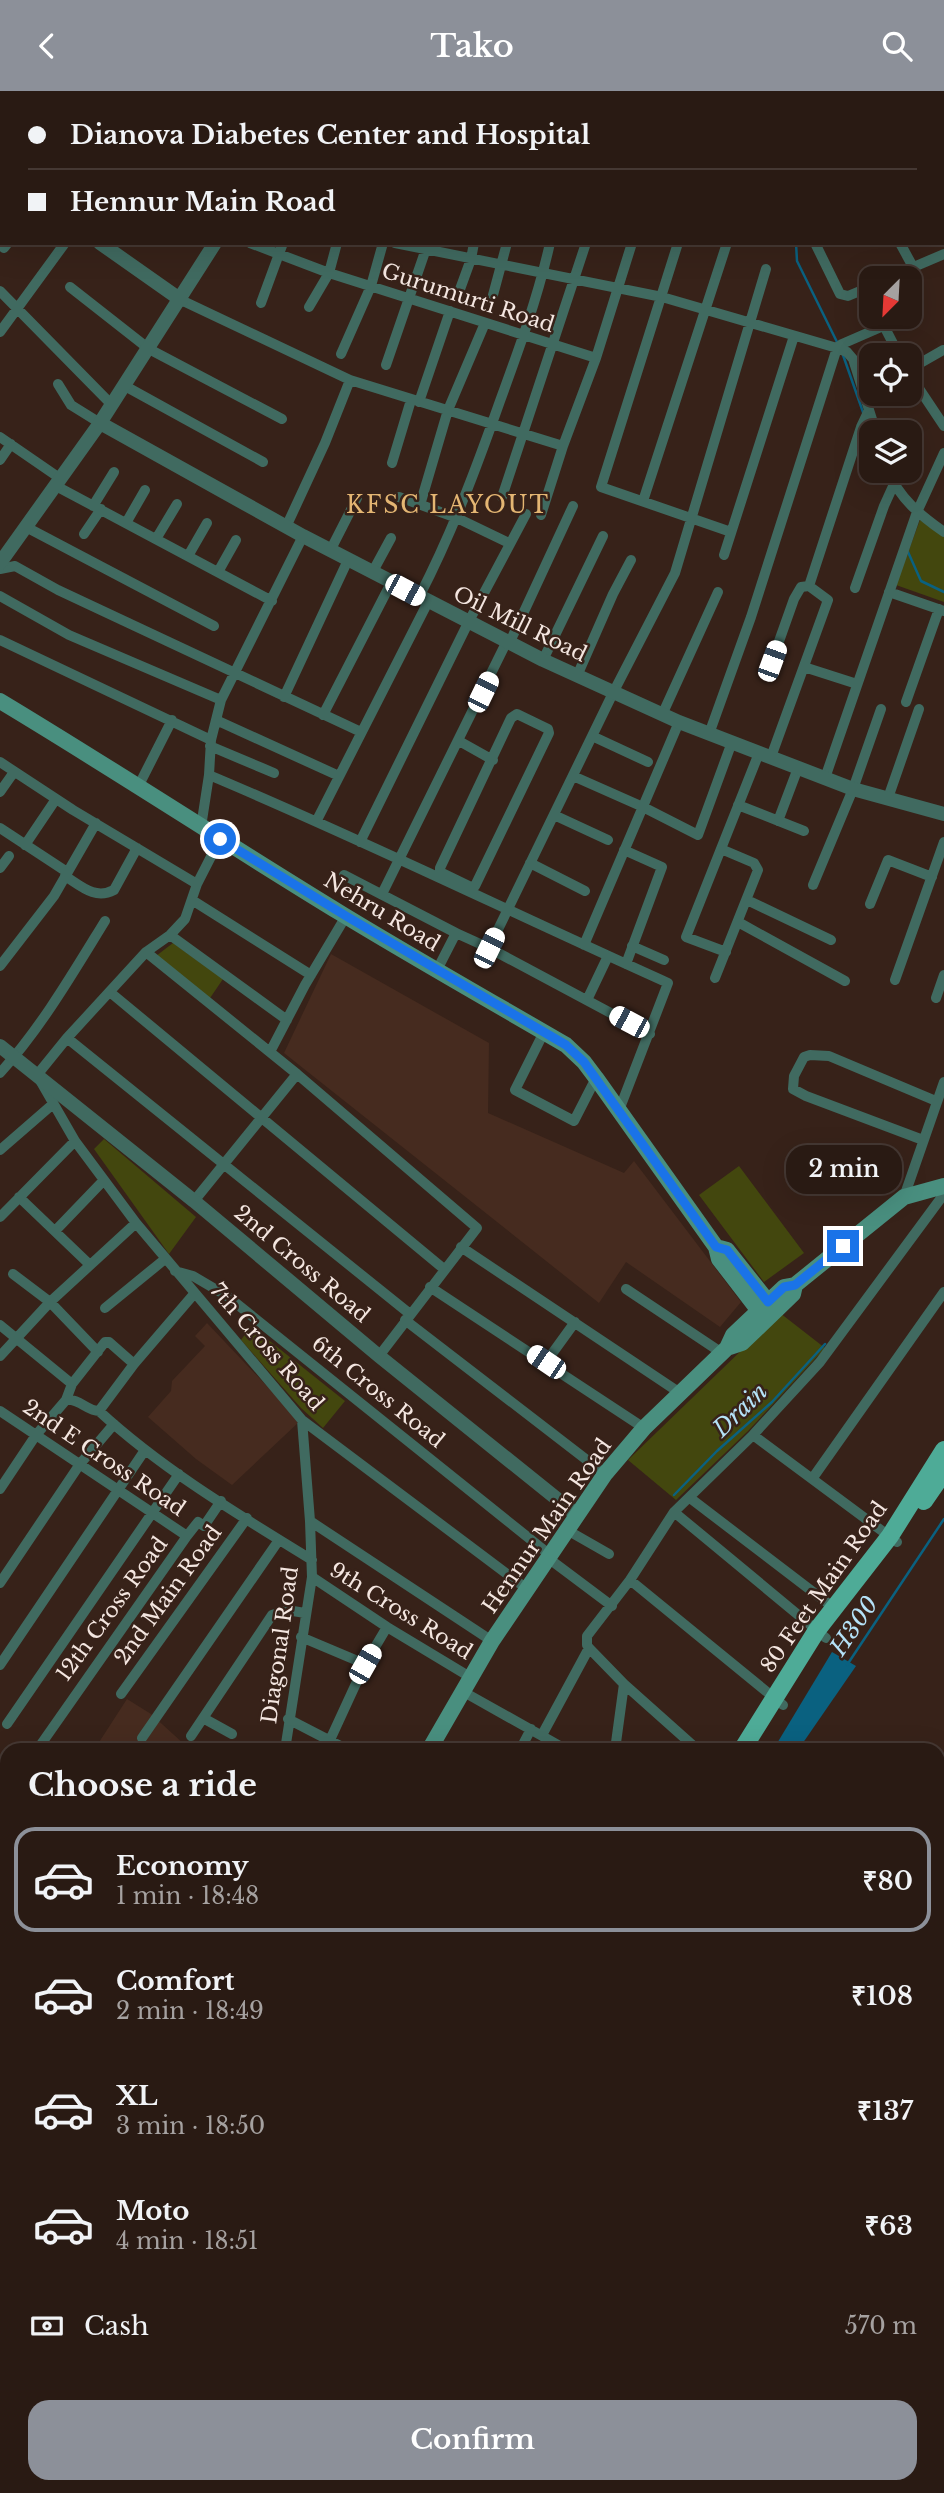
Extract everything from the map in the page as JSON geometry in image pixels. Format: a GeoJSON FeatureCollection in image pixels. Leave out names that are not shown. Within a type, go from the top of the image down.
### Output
{"type":"FeatureCollection","features":[{"type":"Feature","properties":{"kind":"main road","name":"Nehru Road"},"geometry":{"type":"LineString","coordinates":[[0,701],[139,785],[220,839],[577,1054],[716,1247],[727,1250],[767,1311]]}},
{"type":"Feature","properties":{"kind":"main road","name":"Hennur Main Road"},"geometry":{"type":"LineString","coordinates":[[433,1743],[492,1641],[605,1474],[644,1428],[725,1350],[742,1343],[767,1311],[793,1294],[795,1285],[905,1196],[944,1189]]}},
{"type":"Feature","properties":{"kind":"main road","name":"80 Feet Main Road"},"geometry":{"type":"LineString","coordinates":[[757,1743],[834,1608],[893,1539],[944,1450]]}},
{"type":"Feature","properties":{"kind":"main road","name":"80 Feet Main Road"},"geometry":{"type":"LineString","coordinates":[[821,1634],[944,1472]]}},
{"type":"Feature","properties":{"kind":"main road","name":"80 Feet Main Road"},"geometry":{"type":"LineString","coordinates":[[747,1743],[779,1702]]}},
{"type":"Feature","properties":{"kind":"street"},"geometry":{"type":"LineString","coordinates":[[0,332],[64,245]]}},
{"type":"Feature","properties":{"kind":"street"},"geometry":{"type":"LineString","coordinates":[[103,245],[181,300],[350,380],[563,446]]}},
{"type":"Feature","properties":{"kind":"street","name":"Gurumurti Road"},"geometry":{"type":"LineString","coordinates":[[255,245],[329,273],[596,358]]}},
{"type":"Feature","properties":{"kind":"street"},"geometry":{"type":"LineString","coordinates":[[261,303],[283,245]]}},
{"type":"Feature","properties":{"kind":"street"},"geometry":{"type":"LineString","coordinates":[[309,307],[329,273],[336,245]]}},
{"type":"Feature","properties":{"kind":"street"},"geometry":{"type":"LineString","coordinates":[[341,353],[370,286],[382,245]]}},
{"type":"Feature","properties":{"kind":"street"},"geometry":{"type":"LineString","coordinates":[[459,292],[474,245]]}},
{"type":"Feature","properties":{"kind":"street"},"geometry":{"type":"LineString","coordinates":[[493,295],[506,245]]}},
{"type":"Feature","properties":{"kind":"street"},"geometry":{"type":"LineString","coordinates":[[317,821],[423,600],[457,518],[524,335],[544,274],[550,245]]}},
{"type":"Feature","properties":{"kind":"street"},"geometry":{"type":"LineString","coordinates":[[502,497],[585,245]]}},
{"type":"Feature","properties":{"kind":"street"},"geometry":{"type":"LineString","coordinates":[[541,515],[596,358],[631,245]]}},
{"type":"Feature","properties":{"kind":"street"},"geometry":{"type":"LineString","coordinates":[[677,245],[601,487],[731,532]]}},
{"type":"Feature","properties":{"kind":"street"},"geometry":{"type":"LineString","coordinates":[[643,501],[726,245]]}},
{"type":"Feature","properties":{"kind":"street"},"geometry":{"type":"LineString","coordinates":[[819,245],[840,294],[848,296],[859,291]]}},
{"type":"Feature","properties":{"kind":"street"},"geometry":{"type":"LineString","coordinates":[[901,245],[912,266]]}},
{"type":"Feature","properties":{"kind":"street"},"geometry":{"type":"LineString","coordinates":[[0,563],[125,386],[181,300],[209,246]]}},
{"type":"Feature","properties":{"kind":"street"},"geometry":{"type":"LineString","coordinates":[[386,365],[427,246],[501,266],[662,297],[840,348],[853,359],[870,420]]}},
{"type":"Feature","properties":{"kind":"street"},"geometry":{"type":"LineString","coordinates":[[915,266],[944,254]]}},
{"type":"Feature","properties":{"kind":"street"},"geometry":{"type":"LineString","coordinates":[[489,948],[613,693],[676,573],[766,269]]}},
{"type":"Feature","properties":{"kind":"street"},"geometry":{"type":"LineString","coordinates":[[70,287],[149,349],[282,419]]}},
{"type":"Feature","properties":{"kind":"street"},"geometry":{"type":"LineString","coordinates":[[0,291],[112,405]]}},
{"type":"Feature","properties":{"kind":"street"},"geometry":{"type":"LineString","coordinates":[[392,463],[450,311]]}},
{"type":"Feature","properties":{"kind":"street"},"geometry":{"type":"LineString","coordinates":[[420,505],[448,410],[485,323]]}},
{"type":"Feature","properties":{"kind":"street"},"geometry":{"type":"LineString","coordinates":[[709,734],[751,617],[840,348],[878,329]]}},
{"type":"Feature","properties":{"kind":"street"},"geometry":{"type":"LineString","coordinates":[[724,555],[794,336]]}},
{"type":"Feature","properties":{"kind":"street"},"geometry":{"type":"LineString","coordinates":[[922,362],[943,350]]}},
{"type":"Feature","properties":{"kind":"street"},"geometry":{"type":"LineString","coordinates":[[285,527],[325,443],[350,380]]}},
{"type":"Feature","properties":{"kind":"street"},"geometry":{"type":"LineString","coordinates":[[58,384],[71,405],[100,423]]}},
{"type":"Feature","properties":{"kind":"street"},"geometry":{"type":"LineString","coordinates":[[125,386],[263,462]]}},
{"type":"Feature","properties":{"kind":"street"},"geometry":{"type":"LineString","coordinates":[[922,393],[944,425]]}},
{"type":"Feature","properties":{"kind":"street"},"geometry":{"type":"LineString","coordinates":[[809,586],[860,427],[867,413]]}},
{"type":"Feature","properties":{"kind":"street","name":"Oil Mill Road"},"geometry":{"type":"LineString","coordinates":[[100,423],[303,537],[507,643],[613,693],[679,722],[853,789],[944,814]]}},
{"type":"Feature","properties":{"kind":"street"},"geometry":{"type":"LineString","coordinates":[[0,437],[59,483],[97,507],[272,601]]}},
{"type":"Feature","properties":{"kind":"street"},"geometry":{"type":"LineString","coordinates":[[0,460],[11,445]]}},
{"type":"Feature","properties":{"kind":"street"},"geometry":{"type":"LineString","coordinates":[[825,778],[917,512],[944,453]]}},
{"type":"Feature","properties":{"kind":"street"},"geometry":{"type":"LineString","coordinates":[[84,534],[114,472]]}},
{"type":"Feature","properties":{"kind":"street"},"geometry":{"type":"LineString","coordinates":[[894,484],[917,512],[944,532]]}},
{"type":"Feature","properties":{"kind":"street"},"geometry":{"type":"LineString","coordinates":[[855,588],[894,484]]}},
{"type":"Feature","properties":{"kind":"street"},"geometry":{"type":"LineString","coordinates":[[126,523],[145,490]]}},
{"type":"Feature","properties":{"kind":"street"},"geometry":{"type":"LineString","coordinates":[[399,496],[457,518],[509,543]]}},
{"type":"Feature","properties":{"kind":"street"},"geometry":{"type":"LineString","coordinates":[[330,551],[357,498]]}},
{"type":"Feature","properties":{"kind":"street"},"geometry":{"type":"LineString","coordinates":[[156,539],[177,505]]}},
{"type":"Feature","properties":{"kind":"street"},"geometry":{"type":"LineString","coordinates":[[382,894],[460,741],[573,506]]}},
{"type":"Feature","properties":{"kind":"street"},"geometry":{"type":"LineString","coordinates":[[360,842],[468,623],[526,514]]}},
{"type":"Feature","properties":{"kind":"street"},"geometry":{"type":"LineString","coordinates":[[188,556],[208,523]]}},
{"type":"Feature","properties":{"kind":"street"},"geometry":{"type":"LineString","coordinates":[[26,527],[214,625]]}},
{"type":"Feature","properties":{"kind":"street"},"geometry":{"type":"LineString","coordinates":[[542,660],[603,536]]}},
{"type":"Feature","properties":{"kind":"street"},"geometry":{"type":"LineString","coordinates":[[201,827],[211,743],[221,700],[303,537]]}},
{"type":"Feature","properties":{"kind":"street"},"geometry":{"type":"LineString","coordinates":[[372,573],[391,538]]}},
{"type":"Feature","properties":{"kind":"street"},"geometry":{"type":"LineString","coordinates":[[218,572],[236,540]]}},
{"type":"Feature","properties":{"kind":"street"},"geometry":{"type":"LineString","coordinates":[[284,697],[348,560]]}},
{"type":"Feature","properties":{"kind":"street"},"geometry":{"type":"LineString","coordinates":[[577,676],[631,560]]}},
{"type":"Feature","properties":{"kind":"street"},"geometry":{"type":"LineString","coordinates":[[0,569],[15,566],[58,590],[361,732]]}},
{"type":"Feature","properties":{"kind":"street"},"geometry":{"type":"LineString","coordinates":[[323,715],[391,583]]}},
{"type":"Feature","properties":{"kind":"street"},"geometry":{"type":"LineString","coordinates":[[726,952],[686,937],[738,805],[765,755],[804,667],[828,600],[809,586],[801,587],[794,599],[772,661]]}},
{"type":"Feature","properties":{"kind":"street"},"geometry":{"type":"LineString","coordinates":[[662,715],[718,592]]}},
{"type":"Feature","properties":{"kind":"street"},"geometry":{"type":"LineString","coordinates":[[889,592],[942,610],[906,702]]}},
{"type":"Feature","properties":{"kind":"street"},"geometry":{"type":"LineString","coordinates":[[0,596],[69,635],[221,700]]}},
{"type":"Feature","properties":{"kind":"street"},"geometry":{"type":"LineString","coordinates":[[0,640],[172,720],[211,743],[274,773]]}},
{"type":"Feature","properties":{"kind":"street"},"geometry":{"type":"LineString","coordinates":[[804,667],[857,684]]}},
{"type":"Feature","properties":{"kind":"street"},"geometry":{"type":"LineString","coordinates":[[813,885],[853,789],[881,709]]}},
{"type":"Feature","properties":{"kind":"street"},"geometry":{"type":"LineString","coordinates":[[888,798],[919,709]]}},
{"type":"Feature","properties":{"kind":"street"},"geometry":{"type":"LineString","coordinates":[[516,715],[548,729],[549,733],[475,886],[471,887],[439,869],[493,760],[512,718],[516,715]]}},
{"type":"Feature","properties":{"kind":"street"},"geometry":{"type":"LineString","coordinates":[[139,785],[172,720]]}},
{"type":"Feature","properties":{"kind":"street"},"geometry":{"type":"LineString","coordinates":[[216,720],[339,776]]}},
{"type":"Feature","properties":{"kind":"street"},"geometry":{"type":"LineString","coordinates":[[584,945],[679,722]]}},
{"type":"Feature","properties":{"kind":"street"},"geometry":{"type":"LineString","coordinates":[[592,736],[649,762]]}},
{"type":"Feature","properties":{"kind":"street"},"geometry":{"type":"LineString","coordinates":[[460,741],[493,760]]}},
{"type":"Feature","properties":{"kind":"street"},"geometry":{"type":"LineString","coordinates":[[573,776],[698,835],[732,742]]}},
{"type":"Feature","properties":{"kind":"street"},"geometry":{"type":"LineString","coordinates":[[0,762],[197,884]]}},
{"type":"Feature","properties":{"kind":"street"},"geometry":{"type":"LineString","coordinates":[[778,821],[798,768]]}},
{"type":"Feature","properties":{"kind":"street"},"geometry":{"type":"LineString","coordinates":[[0,792],[15,772]]}},
{"type":"Feature","properties":{"kind":"street"},"geometry":{"type":"LineString","coordinates":[[209,775],[317,821],[668,983],[618,1113]]}},
{"type":"Feature","properties":{"kind":"street"},"geometry":{"type":"LineString","coordinates":[[25,845],[56,799]]}},
{"type":"Feature","properties":{"kind":"street"},"geometry":{"type":"LineString","coordinates":[[738,805],[804,831]]}},
{"type":"Feature","properties":{"kind":"street"},"geometry":{"type":"LineString","coordinates":[[554,815],[608,840]]}},
{"type":"Feature","properties":{"kind":"street"},"geometry":{"type":"LineString","coordinates":[[0,966],[54,896],[96,823]]}},
{"type":"Feature","properties":{"kind":"street"},"geometry":{"type":"LineString","coordinates":[[0,828],[96,895],[114,890],[137,848]]}},
{"type":"Feature","properties":{"kind":"street"},"geometry":{"type":"LineString","coordinates":[[37,1075],[146,952],[170,935],[185,919],[197,884],[220,839]]}},
{"type":"Feature","properties":{"kind":"street"},"geometry":{"type":"LineString","coordinates":[[895,980],[944,842]]}},
{"type":"Feature","properties":{"kind":"street"},"geometry":{"type":"LineString","coordinates":[[715,978],[758,868],[754,863],[721,849]]}},
{"type":"Feature","properties":{"kind":"street"},"geometry":{"type":"LineString","coordinates":[[624,850],[662,867],[626,964]]}},
{"type":"Feature","properties":{"kind":"street"},"geometry":{"type":"LineString","coordinates":[[0,868],[9,856]]}},
{"type":"Feature","properties":{"kind":"street"},"geometry":{"type":"LineString","coordinates":[[870,904],[888,860],[932,877]]}},
{"type":"Feature","properties":{"kind":"street"},"geometry":{"type":"LineString","coordinates":[[530,863],[585,891]]}},
{"type":"Feature","properties":{"kind":"street"},"geometry":{"type":"LineString","coordinates":[[345,875],[650,1034]]}},
{"type":"Feature","properties":{"kind":"street"},"geometry":{"type":"LineString","coordinates":[[192,900],[311,975]]}},
{"type":"Feature","properties":{"kind":"street"},"geometry":{"type":"LineString","coordinates":[[747,900],[831,940]]}},
{"type":"Feature","properties":{"kind":"street"},"geometry":{"type":"LineString","coordinates":[[270,1052],[346,916]]}},
{"type":"Feature","properties":{"kind":"street"},"geometry":{"type":"LineString","coordinates":[[0,1073],[15,1057],[104,921]]}},
{"type":"Feature","properties":{"kind":"street"},"geometry":{"type":"LineString","coordinates":[[738,922],[845,981]]}},
{"type":"Feature","properties":{"kind":"street"},"geometry":{"type":"LineString","coordinates":[[437,970],[456,933]]}},
{"type":"Feature","properties":{"kind":"street"},"geometry":{"type":"LineString","coordinates":[[170,935],[287,1020]]}},
{"type":"Feature","properties":{"kind":"street"},"geometry":{"type":"LineString","coordinates":[[632,946],[664,960]]}},
{"type":"Feature","properties":{"kind":"street"},"geometry":{"type":"LineString","coordinates":[[146,952],[297,1074],[477,1228],[379,1356]]}},
{"type":"Feature","properties":{"kind":"street"},"geometry":{"type":"LineString","coordinates":[[587,1000],[608,956]]}},
{"type":"Feature","properties":{"kind":"street"},"geometry":{"type":"LineString","coordinates":[[936,998],[944,975]]}},
{"type":"Feature","properties":{"kind":"street"},"geometry":{"type":"LineString","coordinates":[[111,993],[444,1269]]}},
{"type":"Feature","properties":{"kind":"street"},"geometry":{"type":"LineString","coordinates":[[544,1032],[515,1090],[574,1121],[596,1078]]}},
{"type":"Feature","properties":{"kind":"street"},"geometry":{"type":"LineString","coordinates":[[67,1038],[605,1474]]}},
{"type":"Feature","properties":{"kind":"street","name":"2nd Cross Road"},"geometry":{"type":"LineString","coordinates":[[0,1046],[577,1515]]}},
{"type":"Feature","properties":{"kind":"street"},"geometry":{"type":"LineString","coordinates":[[923,1140],[806,1096],[793,1089],[794,1076],[804,1057],[829,1056],[936,1101]]}},
{"type":"Feature","properties":{"kind":"street"},"geometry":{"type":"LineString","coordinates":[[194,1201],[297,1074]]}},
{"type":"Feature","properties":{"kind":"street","name":"7th Cross Road"},"geometry":{"type":"LineString","coordinates":[[37,1075],[75,1141],[136,1223],[302,1420],[527,1589]]}},
{"type":"Feature","properties":{"kind":"street"},"geometry":{"type":"LineString","coordinates":[[905,1196],[944,1081]]}},
{"type":"Feature","properties":{"kind":"street"},"geometry":{"type":"LineString","coordinates":[[0,1150],[53,1104]]}},
{"type":"Feature","properties":{"kind":"street"},"geometry":{"type":"LineString","coordinates":[[0,1216],[75,1141]]}},
{"type":"Feature","properties":{"kind":"street"},"geometry":{"type":"LineString","coordinates":[[55,1231],[104,1180]]}},
{"type":"Feature","properties":{"kind":"street"},"geometry":{"type":"LineString","coordinates":[[690,1743],[589,1649],[587,1636],[612,1606],[674,1512],[753,1435],[820,1362],[944,1189]]}},
{"type":"Feature","properties":{"kind":"street"},"geometry":{"type":"LineString","coordinates":[[19,1197],[89,1264]]}},
{"type":"Feature","properties":{"kind":"street"},"geometry":{"type":"LineString","coordinates":[[0,1356],[89,1264],[136,1223]]}},
{"type":"Feature","properties":{"kind":"street"},"geometry":{"type":"LineString","coordinates":[[461,1247],[680,1393]]}},
{"type":"Feature","properties":{"kind":"street"},"geometry":{"type":"LineString","coordinates":[[105,1308],[165,1259]]}},
{"type":"Feature","properties":{"kind":"street","name":"6th Cross Road"},"geometry":{"type":"LineString","coordinates":[[175,1271],[193,1276],[227,1296],[612,1606]]}},
{"type":"Feature","properties":{"kind":"street"},"geometry":{"type":"LineString","coordinates":[[13,1274],[50,1303],[98,1352]]}},
{"type":"Feature","properties":{"kind":"street"},"geometry":{"type":"LineString","coordinates":[[430,1287],[644,1428]]}},
{"type":"Feature","properties":{"kind":"street"},"geometry":{"type":"LineString","coordinates":[[626,1289],[725,1350]]}},
{"type":"Feature","properties":{"kind":"street"},"geometry":{"type":"LineString","coordinates":[[812,1479],[944,1292]]}},
{"type":"Feature","properties":{"kind":"street"},"geometry":{"type":"LineString","coordinates":[[99,1411],[134,1364],[194,1294]]}},
{"type":"Feature","properties":{"kind":"street"},"geometry":{"type":"LineString","coordinates":[[546,1362],[575,1322]]}},
{"type":"Feature","properties":{"kind":"street"},"geometry":{"type":"LineString","coordinates":[[0,1325],[72,1384]]}},
{"type":"Feature","properties":{"kind":"street"},"geometry":{"type":"LineString","coordinates":[[0,1489],[36,1435],[66,1399],[72,1384],[106,1342],[134,1364]]}},
{"type":"Feature","properties":{"kind":"street"},"geometry":{"type":"LineString","coordinates":[[66,1399],[75,1399],[93,1411],[99,1411],[145,1450],[179,1474],[312,1560]]}},
{"type":"Feature","properties":{"kind":"street","name":"2nd E Cross Road"},"geometry":{"type":"LineString","coordinates":[[0,1411],[187,1537]]}},
{"type":"Feature","properties":{"kind":"street","name":"Diagonal Road"},"geometry":{"type":"LineString","coordinates":[[286,1743],[312,1577],[302,1420]]}},
{"type":"Feature","properties":{"kind":"street"},"geometry":{"type":"LineString","coordinates":[[0,1583],[80,1464],[114,1425]]}},
{"type":"Feature","properties":{"kind":"street"},"geometry":{"type":"LineString","coordinates":[[753,1435],[893,1539]]}},
{"type":"Feature","properties":{"kind":"street"},"geometry":{"type":"LineString","coordinates":[[0,1665],[145,1450]]}},
{"type":"Feature","properties":{"kind":"street"},"geometry":{"type":"LineString","coordinates":[[7,1724],[179,1474]]}},
{"type":"Feature","properties":{"kind":"street"},"geometry":{"type":"LineString","coordinates":[[690,1498],[834,1608]]}},
{"type":"Feature","properties":{"kind":"street","name":"12th Cross Road"},"geometry":{"type":"LineString","coordinates":[[42,1743],[198,1522],[204,1526],[220,1501]]}},
{"type":"Feature","properties":{"kind":"street"},"geometry":{"type":"LineString","coordinates":[[674,1512],[821,1634]]}},
{"type":"Feature","properties":{"kind":"street","name":"2nd Main Road"},"geometry":{"type":"LineString","coordinates":[[121,1694],[247,1518]]}},
{"type":"Feature","properties":{"kind":"street"},"geometry":{"type":"LineString","coordinates":[[310,1521],[492,1641]]}},
{"type":"Feature","properties":{"kind":"street"},"geometry":{"type":"LineString","coordinates":[[567,1530],[609,1554]]}},
{"type":"Feature","properties":{"kind":"street"},"geometry":{"type":"LineString","coordinates":[[142,1738],[279,1540]]}},
{"type":"Feature","properties":{"kind":"street","name":"9th Cross Road"},"geometry":{"type":"LineString","coordinates":[[312,1577],[555,1743]]}},
{"type":"Feature","properties":{"kind":"street"},"geometry":{"type":"LineString","coordinates":[[630,1580],[779,1702]]}},
{"type":"Feature","properties":{"kind":"street"},"geometry":{"type":"LineString","coordinates":[[191,1736],[272,1615],[287,1610],[305,1612]]}},
{"type":"Feature","properties":{"kind":"street"},"geometry":{"type":"LineString","coordinates":[[330,1740],[365,1664],[387,1627]]}},
{"type":"Feature","properties":{"kind":"street"},"geometry":{"type":"LineString","coordinates":[[301,1637],[365,1664]]}},
{"type":"Feature","properties":{"kind":"street"},"geometry":{"type":"LineString","coordinates":[[542,1735],[589,1649]]}},
{"type":"Feature","properties":{"kind":"street"},"geometry":{"type":"LineString","coordinates":[[616,1743],[624,1684]]}},
{"type":"Feature","properties":{"kind":"street"},"geometry":{"type":"LineString","coordinates":[[203,1718],[232,1734]]}},
{"type":"Feature","properties":{"kind":"street"},"geometry":{"type":"LineString","coordinates":[[288,1719],[335,1743]]}},
{"type":"Feature","properties":{"kind":"street"},"geometry":{"type":"LineString","coordinates":[[524,1743],[531,1729]]}},
{"type":"Feature","properties":{"kind":"shaded area"},"geometry":{"type":"Polygon","coordinates":[[[331,954],[489,1043],[488,1113],[624,1173],[634,1161],[741,1302],[720,1327],[626,1262],[599,1303],[284,1053],[331,954]]]}},
{"type":"Feature","properties":{"kind":"shaded area"},"geometry":{"type":"Polygon","coordinates":[[[207,1323],[300,1421],[232,1485],[196,1459],[148,1417],[171,1391],[172,1381],[205,1346],[195,1336],[207,1323]]]}},
{"type":"Feature","properties":{"kind":"shaded area"},"geometry":{"type":"Polygon","coordinates":[[[127,1699],[151,1714],[183,1743],[99,1743],[127,1699]]]}},
{"type":"Feature","properties":{"kind":"green space"},"geometry":{"type":"Polygon","coordinates":[[[920,520],[944,537],[944,602],[896,585],[920,520]]]}},
{"type":"Feature","properties":{"kind":"green space"},"geometry":{"type":"Polygon","coordinates":[[[173,943],[223,979],[208,1001],[156,956],[173,943]]]}},
{"type":"Feature","properties":{"kind":"green space"},"geometry":{"type":"Polygon","coordinates":[[[104,1139],[196,1217],[169,1254],[94,1149],[104,1139]]]}},
{"type":"Feature","properties":{"kind":"green space"},"geometry":{"type":"Polygon","coordinates":[[[739,1166],[804,1253],[764,1282],[699,1195],[739,1166]]]}},
{"type":"Feature","properties":{"kind":"green space"},"geometry":{"type":"Polygon","coordinates":[[[780,1313],[825,1348],[748,1431],[676,1500],[628,1460],[780,1313]]]}},
{"type":"Feature","properties":{"kind":"green space"},"geometry":{"type":"Polygon","coordinates":[[[251,1326],[345,1401],[323,1428],[301,1408],[241,1340],[251,1326]]]}},
{"type":"Feature","properties":{"kind":"water"},"geometry":{"type":"Polygon","coordinates":[[[832,1652],[856,1666],[803,1743],[777,1743],[832,1652]]]}},
{"type":"Feature","properties":{"kind":"waterway","name":"H300"},"geometry":{"type":"LineString","coordinates":[[796,245],[797,261],[837,342]]}},
{"type":"Feature","properties":{"kind":"waterway","name":"H300"},"geometry":{"type":"LineString","coordinates":[[843,355],[864,415]]}},
{"type":"Feature","properties":{"kind":"waterway","name":"H300"},"geometry":{"type":"LineString","coordinates":[[908,552],[921,581],[944,592]]}},
{"type":"Feature","properties":{"kind":"waterway","name":"Drain"},"geometry":{"type":"LineString","coordinates":[[674,1495],[717,1451],[772,1402],[825,1344]]}},
{"type":"Feature","properties":{"kind":"waterway","name":"H300"},"geometry":{"type":"LineString","coordinates":[[847,1665],[944,1519]]}},
{"type":"Feature","properties":{"kind":"district","name":"KFSC LAYOUT"},"geometry":{"type":"Point","coordinates":[448,505]}},
{"type":"Feature","properties":{"kind":"route"},"geometry":{"type":"LineString","coordinates":[[220,839],[577,1054],[716,1247],[727,1250],[768,1302],[784,1287],[795,1285],[843,1246]]}}]}
